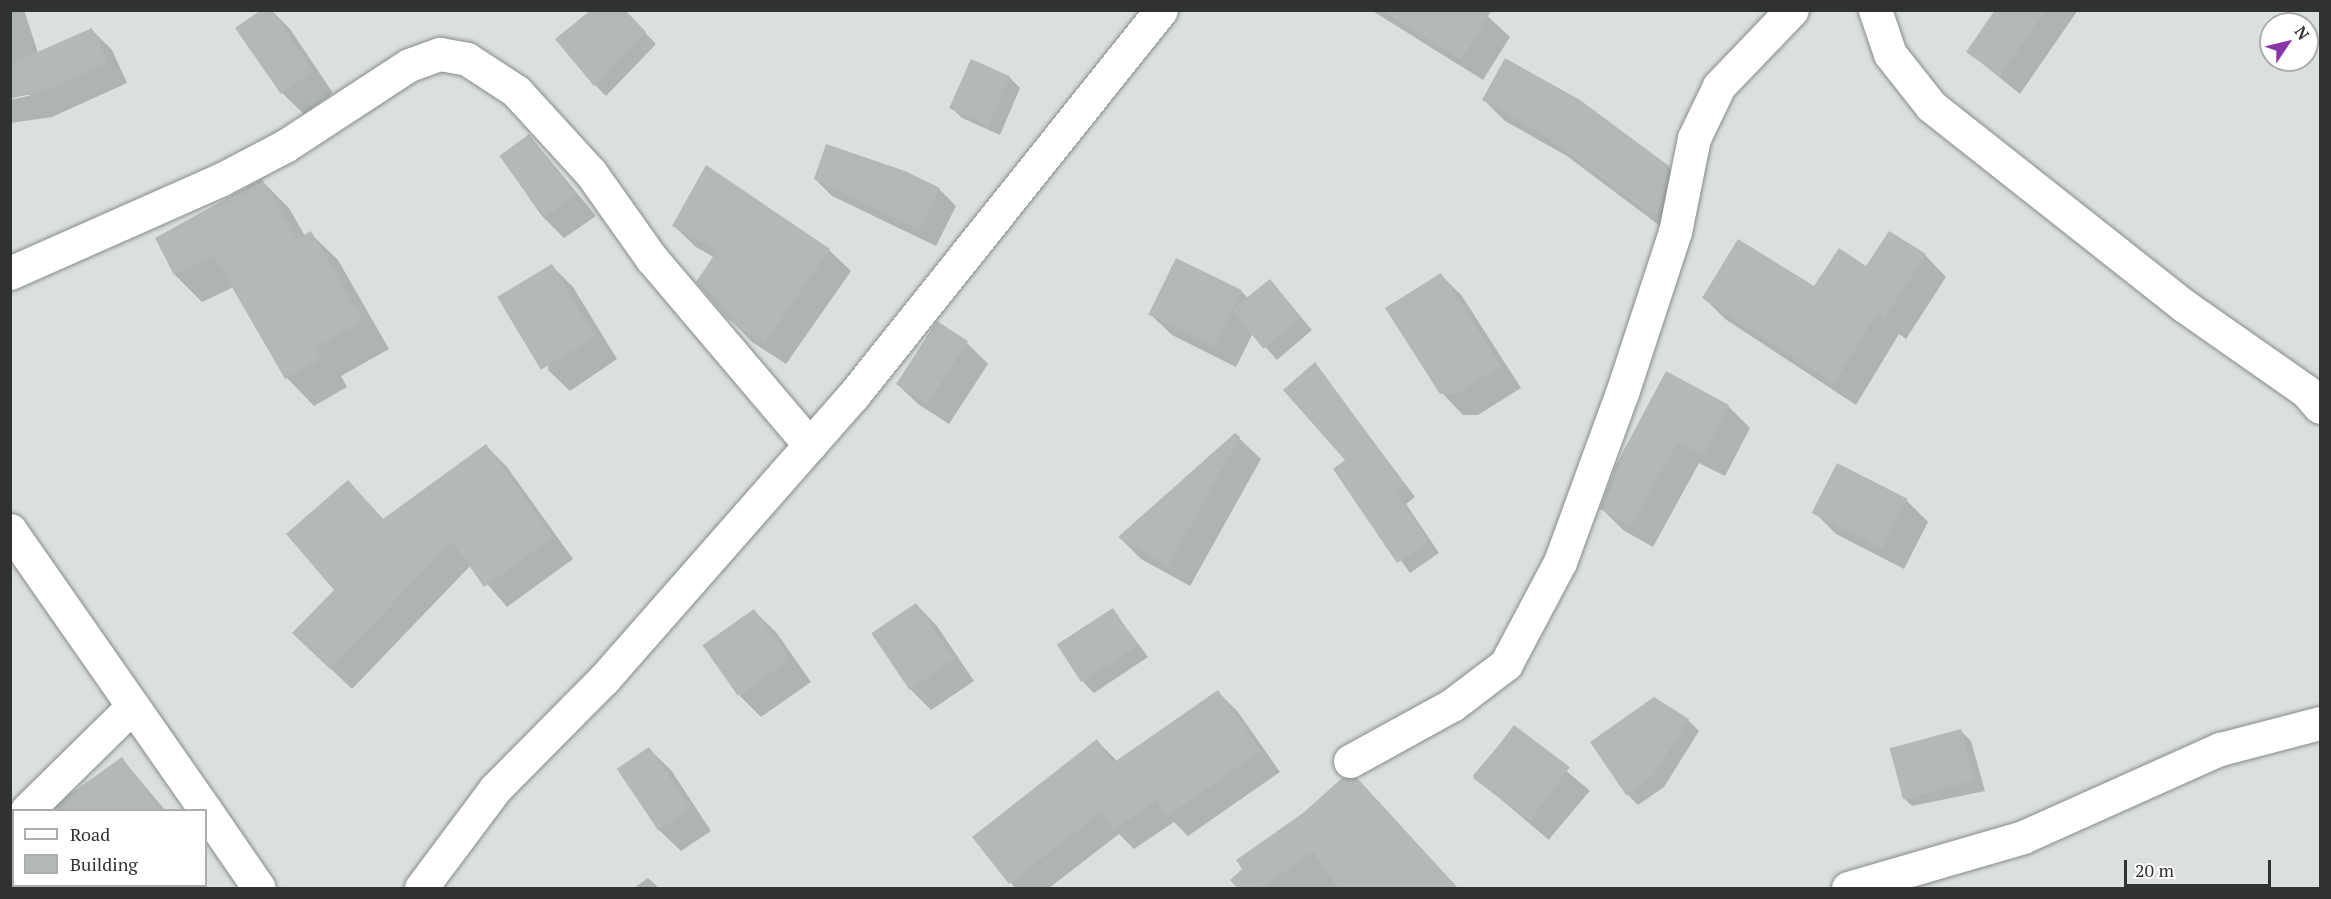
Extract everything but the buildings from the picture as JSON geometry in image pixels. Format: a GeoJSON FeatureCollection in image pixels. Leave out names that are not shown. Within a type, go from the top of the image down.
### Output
{"type":"FeatureCollection","features":[{"type":"Feature","properties":{"kind":"street"},"geometry":{"type":"LineString","coordinates":[[421,888],[495,789],[604,679],[810,445],[1161,10]]}},
{"type":"Feature","properties":{"kind":"street"},"geometry":{"type":"LineString","coordinates":[[1350,760],[1452,705],[1506,664],[1560,562],[1622,393],[1675,232],[1694,138],[1719,86],[1792,10]]}},
{"type":"Feature","properties":{"kind":"street"},"geometry":{"type":"LineString","coordinates":[[1875,10],[1890,54],[1932,106],[2183,305],[2306,391],[2320,407]]}},
{"type":"Feature","properties":{"kind":"street"},"geometry":{"type":"LineString","coordinates":[[10,273],[220,180],[285,146],[409,65],[440,54],[467,59],[516,91],[591,173],[652,259],[810,445]]}},
{"type":"Feature","properties":{"kind":"street"},"geometry":{"type":"LineString","coordinates":[[10,530],[204,809]]}},
{"type":"Feature","properties":{"kind":"street"},"geometry":{"type":"LineString","coordinates":[[28,809],[133,706]]}},
{"type":"Feature","properties":{"kind":"street"},"geometry":{"type":"LineString","coordinates":[[1848,888],[2023,837],[2220,749],[2320,723]]}},
{"type":"Feature","properties":{"kind":"street"},"geometry":{"type":"LineString","coordinates":[[207,814],[259,888]]}}]}
